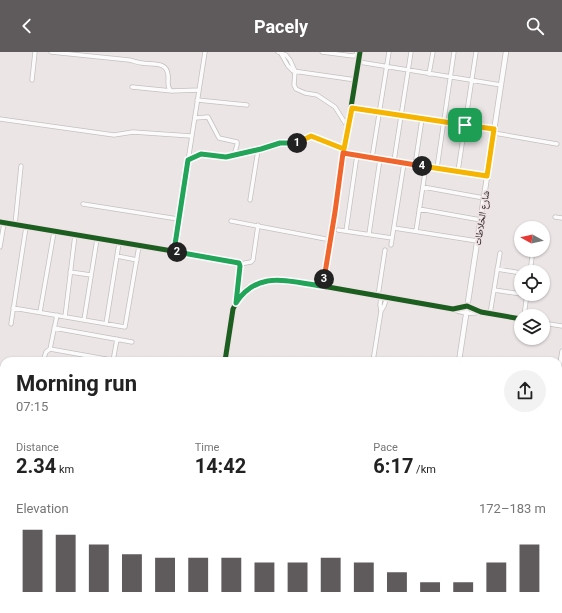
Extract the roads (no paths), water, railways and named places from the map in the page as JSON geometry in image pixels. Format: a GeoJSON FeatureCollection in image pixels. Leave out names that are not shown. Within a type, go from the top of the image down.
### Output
{"type":"FeatureCollection","features":[{"type":"Feature","properties":{"kind":"main road","name":"شارع الخلاطات"},"geometry":{"type":"LineString","coordinates":[[460,357],[506,52]]}},
{"type":"Feature","properties":{"kind":"street"},"geometry":{"type":"LineString","coordinates":[[32,80],[35,52]]}},
{"type":"Feature","properties":{"kind":"street"},"geometry":{"type":"LineString","coordinates":[[50,52],[159,64],[167,70],[168,88],[173,91]]}},
{"type":"Feature","properties":{"kind":"street"},"geometry":{"type":"LineString","coordinates":[[174,251],[205,52]]}},
{"type":"Feature","properties":{"kind":"street"},"geometry":{"type":"LineString","coordinates":[[279,52],[288,57],[295,72],[294,85],[296,89],[305,93],[317,95],[335,108],[348,126]]}},
{"type":"Feature","properties":{"kind":"street"},"geometry":{"type":"LineString","coordinates":[[322,52],[354,56],[357,52]]}},
{"type":"Feature","properties":{"kind":"street"},"geometry":{"type":"LineString","coordinates":[[322,286],[331,240],[343,151],[352,108],[360,52]]}},
{"type":"Feature","properties":{"kind":"street"},"geometry":{"type":"LineString","coordinates":[[372,158],[389,52]]}},
{"type":"Feature","properties":{"kind":"street"},"geometry":{"type":"LineString","coordinates":[[394,161],[411,52]]}},
{"type":"Feature","properties":{"kind":"street"},"geometry":{"type":"LineString","coordinates":[[429,74],[433,52]]}},
{"type":"Feature","properties":{"kind":"street"},"geometry":{"type":"LineString","coordinates":[[437,168],[454,52]]}},
{"type":"Feature","properties":{"kind":"street"},"geometry":{"type":"LineString","coordinates":[[458,171],[476,52]]}},
{"type":"Feature","properties":{"kind":"street"},"geometry":{"type":"LineString","coordinates":[[358,62],[501,84]]}},
{"type":"Feature","properties":{"kind":"street"},"geometry":{"type":"LineString","coordinates":[[295,72],[356,80]]}},
{"type":"Feature","properties":{"kind":"street"},"geometry":{"type":"LineString","coordinates":[[132,87],[173,91],[199,90]]}},
{"type":"Feature","properties":{"kind":"street"},"geometry":{"type":"LineString","coordinates":[[197,100],[247,105]]}},
{"type":"Feature","properties":{"kind":"street"},"geometry":{"type":"LineString","coordinates":[[352,108],[465,125],[557,144]]}},
{"type":"Feature","properties":{"kind":"street"},"geometry":{"type":"LineString","coordinates":[[195,118],[208,118],[219,138],[237,142],[234,155]]}},
{"type":"Feature","properties":{"kind":"street"},"geometry":{"type":"LineString","coordinates":[[0,119],[117,135],[133,132],[191,136]]}},
{"type":"Feature","properties":{"kind":"street"},"geometry":{"type":"LineString","coordinates":[[415,164],[422,119]]}},
{"type":"Feature","properties":{"kind":"street"},"geometry":{"type":"LineString","coordinates":[[188,160],[201,154],[226,157],[258,150],[280,143],[299,143],[311,136],[357,156],[487,176]]}},
{"type":"Feature","properties":{"kind":"street"},"geometry":{"type":"LineString","coordinates":[[250,200],[258,150]]}},
{"type":"Feature","properties":{"kind":"street"},"geometry":{"type":"LineString","coordinates":[[346,231],[357,156]]}},
{"type":"Feature","properties":{"kind":"street"},"geometry":{"type":"LineString","coordinates":[[369,234],[380,160]]}},
{"type":"Feature","properties":{"kind":"street"},"geometry":{"type":"LineString","coordinates":[[391,245],[404,163]]}},
{"type":"Feature","properties":{"kind":"street"},"geometry":{"type":"LineString","coordinates":[[15,225],[21,166]]}},
{"type":"Feature","properties":{"kind":"street"},"geometry":{"type":"LineString","coordinates":[[416,231],[426,166]]}},
{"type":"Feature","properties":{"kind":"street"},"geometry":{"type":"LineString","coordinates":[[423,187],[484,198]]}},
{"type":"Feature","properties":{"kind":"street"},"geometry":{"type":"LineString","coordinates":[[83,204],[178,219]]}},
{"type":"Feature","properties":{"kind":"street"},"geometry":{"type":"LineString","coordinates":[[420,208],[481,220]]}},
{"type":"Feature","properties":{"kind":"street"},"geometry":{"type":"LineString","coordinates":[[555,217],[562,218]]}},
{"type":"Feature","properties":{"kind":"street"},"geometry":{"type":"LineString","coordinates":[[231,221],[331,240]]}},
{"type":"Feature","properties":{"kind":"street"},"geometry":{"type":"LineString","coordinates":[[0,247],[2,223],[238,262],[240,264],[250,262],[252,260],[258,225]]}},
{"type":"Feature","properties":{"kind":"street"},"geometry":{"type":"LineString","coordinates":[[11,324],[26,227]]}},
{"type":"Feature","properties":{"kind":"street"},"geometry":{"type":"LineString","coordinates":[[394,228],[477,241]]}},
{"type":"Feature","properties":{"kind":"street"},"geometry":{"type":"LineString","coordinates":[[338,230],[392,238]]}},
{"type":"Feature","properties":{"kind":"street"},"geometry":{"type":"LineString","coordinates":[[40,312],[54,232]]}},
{"type":"Feature","properties":{"kind":"street"},"geometry":{"type":"LineString","coordinates":[[65,316],[75,235]]}},
{"type":"Feature","properties":{"kind":"street"},"geometry":{"type":"LineString","coordinates":[[84,320],[97,239]]}},
{"type":"Feature","properties":{"kind":"street"},"geometry":{"type":"LineString","coordinates":[[106,324],[119,243]]}},
{"type":"Feature","properties":{"kind":"street"},"geometry":{"type":"LineString","coordinates":[[14,308],[124,327],[126,326],[140,246]]}},
{"type":"Feature","properties":{"kind":"street"},"geometry":{"type":"LineString","coordinates":[[374,357],[381,311],[380,296],[385,250]]}},
{"type":"Feature","properties":{"kind":"street"},"geometry":{"type":"LineString","coordinates":[[490,314],[500,254]]}},
{"type":"Feature","properties":{"kind":"street"},"geometry":{"type":"LineString","coordinates":[[117,256],[137,260]]}},
{"type":"Feature","properties":{"kind":"street"},"geometry":{"type":"LineString","coordinates":[[531,265],[532,257]]}},
{"type":"Feature","properties":{"kind":"street"},"geometry":{"type":"LineString","coordinates":[[236,303],[240,264]]}},
{"type":"Feature","properties":{"kind":"street"},"geometry":{"type":"LineString","coordinates":[[497,269],[514,271]]}},
{"type":"Feature","properties":{"kind":"street"},"geometry":{"type":"LineString","coordinates":[[70,272],[91,275]]}},
{"type":"Feature","properties":{"kind":"street"},"geometry":{"type":"LineString","coordinates":[[226,357],[233,309],[236,303],[243,292],[248,288],[269,280],[322,286],[386,297],[453,309],[466,314],[481,312]]}},
{"type":"Feature","properties":{"kind":"street"},"geometry":{"type":"LineString","coordinates":[[494,290],[514,293]]}},
{"type":"Feature","properties":{"kind":"street"},"geometry":{"type":"LineString","coordinates":[[381,311],[386,297]]}},
{"type":"Feature","properties":{"kind":"street"},"geometry":{"type":"LineString","coordinates":[[453,309],[467,306],[481,312],[514,318]]}},
{"type":"Feature","properties":{"kind":"street"},"geometry":{"type":"LineString","coordinates":[[44,357],[50,349],[57,315]]}},
{"type":"Feature","properties":{"kind":"street"},"geometry":{"type":"LineString","coordinates":[[550,324],[562,326]]}},
{"type":"Feature","properties":{"kind":"street"},"geometry":{"type":"LineString","coordinates":[[54,328],[132,342]]}},
{"type":"Feature","properties":{"kind":"street"},"geometry":{"type":"LineString","coordinates":[[115,357],[117,339]]}},
{"type":"Feature","properties":{"kind":"street"},"geometry":{"type":"LineString","coordinates":[[50,349],[93,357]]}}]}
